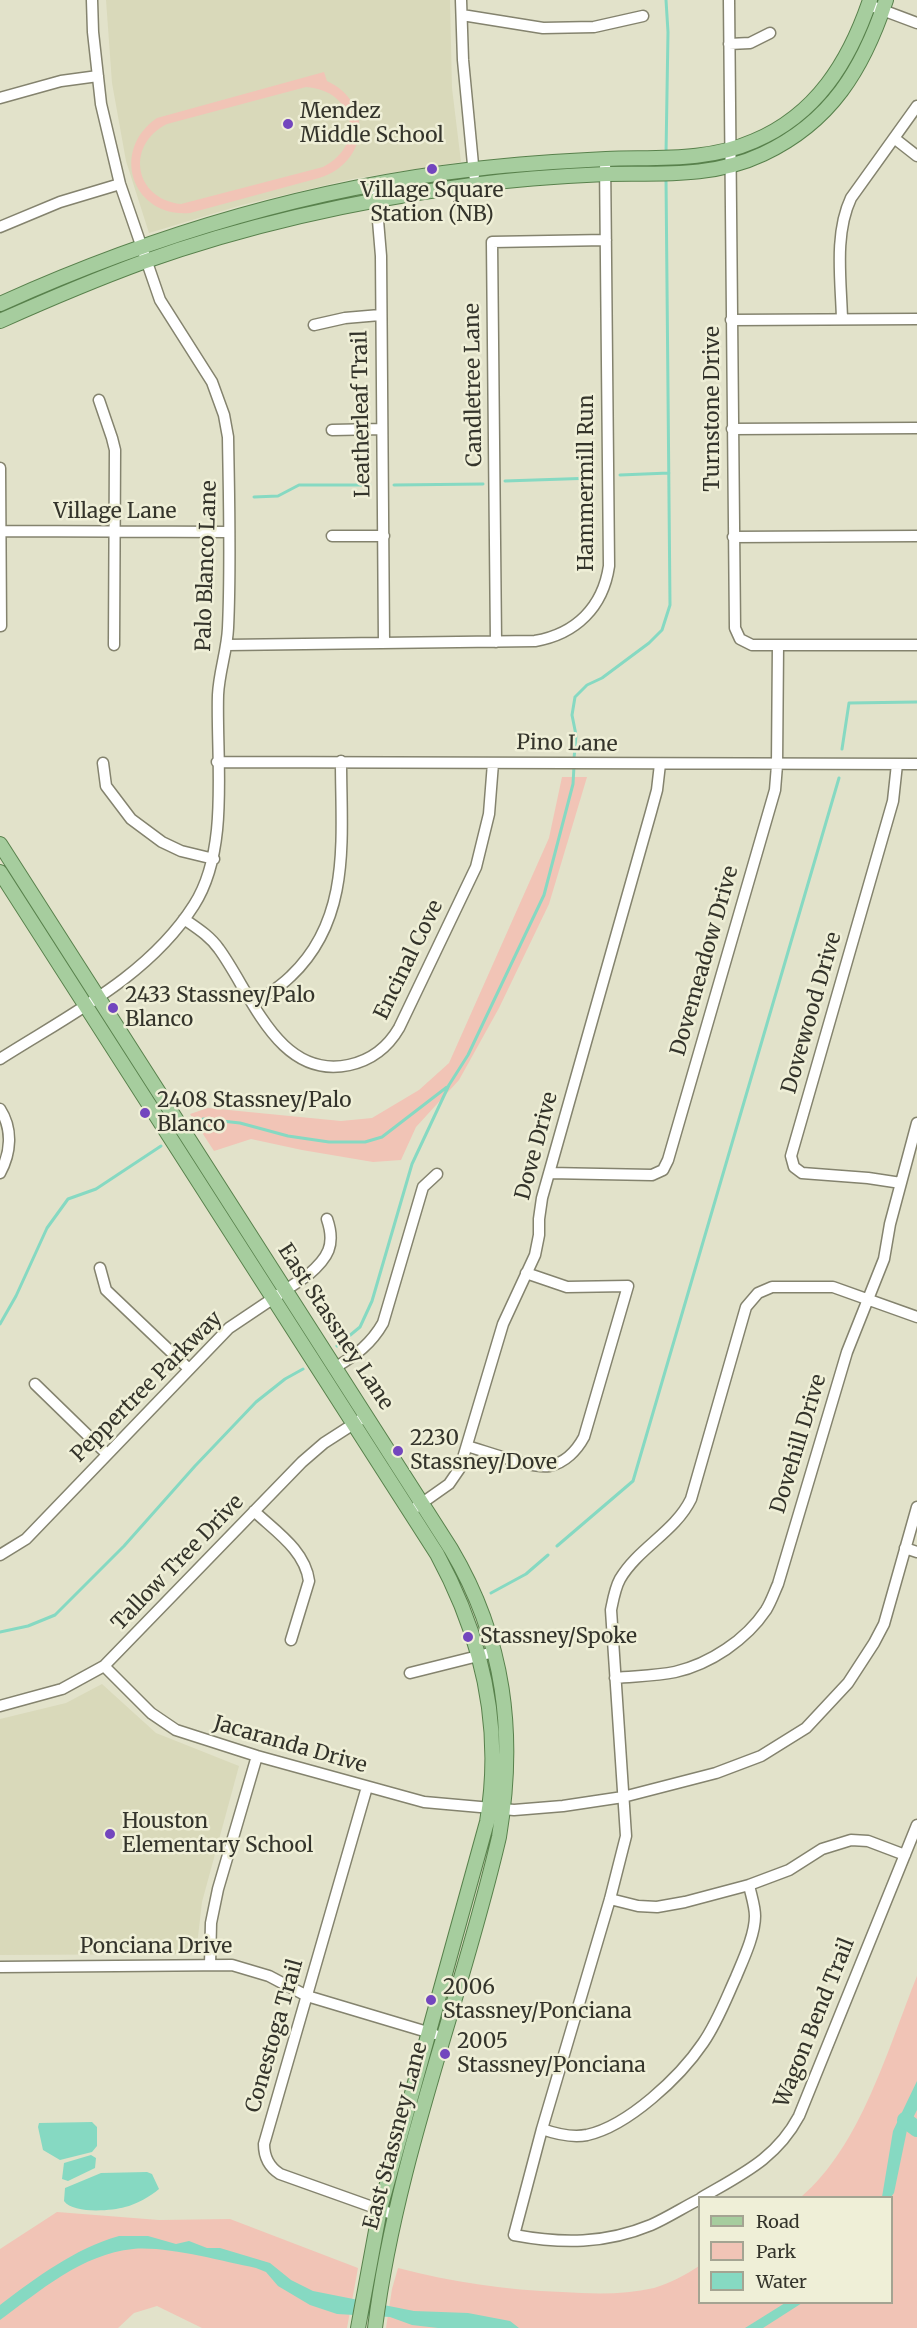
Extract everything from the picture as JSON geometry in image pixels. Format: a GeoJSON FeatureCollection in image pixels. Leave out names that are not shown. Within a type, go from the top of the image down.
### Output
{"type":"FeatureCollection","features":[{"type":"Feature","properties":{"kind":"main road"},"geometry":{"type":"LineString","coordinates":[[0,304],[50,281],[140,246],[277,206],[375,185],[473,169],[605,159],[695,157],[730,150],[781,127],[816,98],[835,76],[850,52],[869,2]]}},
{"type":"Feature","properties":{"kind":"main road"},"geometry":{"type":"LineString","coordinates":[[0,321],[145,261],[279,221],[376,200],[475,185],[605,174],[701,172],[754,158],[786,142],[813,122],[828,107],[850,80],[863,59],[885,5]]}},
{"type":"Feature","properties":{"kind":"main road","name":"East Stassney Lane"},"geometry":{"type":"LineString","coordinates":[[0,844],[423,1503],[473,1588],[494,1652],[502,1689],[507,1737],[496,1809],[493,1865],[443,2036],[395,2215],[380,2288],[375,2328]]}},
{"type":"Feature","properties":{"kind":"main road","name":"East Stassney Lane"},"geometry":{"type":"LineString","coordinates":[[0,872],[410,1511],[452,1581],[469,1620],[479,1656],[487,1689],[491,1724],[496,1809],[428,2032],[380,2209],[358,2328]]}},
{"type":"Feature","properties":{"kind":"street","name":"Palo Blanco Lane"},"geometry":{"type":"LineString","coordinates":[[0,1059],[144,964],[184,919],[202,891],[214,859],[217,824],[219,681],[227,645],[228,436],[225,415],[208,374],[167,314],[145,261],[120,184],[106,130],[98,76],[92,0]]}},
{"type":"Feature","properties":{"kind":"street"},"geometry":{"type":"LineString","coordinates":[[461,0],[463,60],[475,185]]}},
{"type":"Feature","properties":{"kind":"street","name":"Turnstone Drive"},"geometry":{"type":"LineString","coordinates":[[729,0],[733,537],[737,634],[740,639],[752,645],[917,645]]}},
{"type":"Feature","properties":{"kind":"street"},"geometry":{"type":"LineString","coordinates":[[869,2],[885,5],[917,23]]}},
{"type":"Feature","properties":{"kind":"street"},"geometry":{"type":"LineString","coordinates":[[462,15],[543,28],[594,27],[643,16]]}},
{"type":"Feature","properties":{"kind":"street"},"geometry":{"type":"LineString","coordinates":[[729,44],[750,43],[770,33]]}},
{"type":"Feature","properties":{"kind":"street"},"geometry":{"type":"LineString","coordinates":[[0,98],[44,85],[98,76]]}},
{"type":"Feature","properties":{"kind":"street"},"geometry":{"type":"LineString","coordinates":[[842,319],[841,231],[844,213],[851,198],[917,106]]}},
{"type":"Feature","properties":{"kind":"street"},"geometry":{"type":"LineString","coordinates":[[894,138],[917,156]]}},
{"type":"Feature","properties":{"kind":"street","name":"Hammermill Run"},"geometry":{"type":"LineString","coordinates":[[227,645],[536,641],[568,631],[592,609],[605,585],[609,566],[605,159]]}},
{"type":"Feature","properties":{"kind":"street"},"geometry":{"type":"LineString","coordinates":[[0,227],[60,202],[120,184]]}},
{"type":"Feature","properties":{"kind":"street","name":"Leatherleaf Trail"},"geometry":{"type":"LineString","coordinates":[[375,185],[381,256],[384,643]]}},
{"type":"Feature","properties":{"kind":"street","name":"Candletree Lane"},"geometry":{"type":"LineString","coordinates":[[496,642],[492,242],[606,240]]}},
{"type":"Feature","properties":{"kind":"street"},"geometry":{"type":"LineString","coordinates":[[314,325],[345,318],[380,315]]}},
{"type":"Feature","properties":{"kind":"street"},"geometry":{"type":"LineString","coordinates":[[732,320],[917,319]]}},
{"type":"Feature","properties":{"kind":"street"},"geometry":{"type":"LineString","coordinates":[[99,400],[114,443],[114,645]]}},
{"type":"Feature","properties":{"kind":"street"},"geometry":{"type":"LineString","coordinates":[[732,429],[917,428]]}},
{"type":"Feature","properties":{"kind":"street"},"geometry":{"type":"LineString","coordinates":[[332,430],[381,429]]}},
{"type":"Feature","properties":{"kind":"street"},"geometry":{"type":"LineString","coordinates":[[0,468],[1,626]]}},
{"type":"Feature","properties":{"kind":"street","name":"Village Lane"},"geometry":{"type":"LineString","coordinates":[[1,531],[229,532]]}},
{"type":"Feature","properties":{"kind":"street"},"geometry":{"type":"LineString","coordinates":[[332,536],[384,536]]}},
{"type":"Feature","properties":{"kind":"street"},"geometry":{"type":"LineString","coordinates":[[733,537],[917,536]]}},
{"type":"Feature","properties":{"kind":"street","name":"Dovemeadow Drive"},"geometry":{"type":"LineString","coordinates":[[549,1173],[652,1176],[663,1170],[668,1160],[775,790],[778,645]]}},
{"type":"Feature","properties":{"kind":"street"},"geometry":{"type":"LineString","coordinates":[[254,1004],[281,985],[306,959],[320,939],[335,905],[341,862],[341,761]]}},
{"type":"Feature","properties":{"kind":"street","name":"Pino Lane"},"geometry":{"type":"LineString","coordinates":[[218,762],[917,764]]}},
{"type":"Feature","properties":{"kind":"street"},"geometry":{"type":"LineString","coordinates":[[103,763],[106,786],[131,819],[162,842],[181,851],[214,859]]}},
{"type":"Feature","properties":{"kind":"street","name":"Encinal Cove"},"geometry":{"type":"LineString","coordinates":[[184,919],[214,942],[278,1040],[293,1054],[310,1062],[328,1066],[347,1066],[366,1060],[388,1044],[399,1028],[476,867],[489,814],[492,763]]}},
{"type":"Feature","properties":{"kind":"street","name":"Dove Drive"},"geometry":{"type":"LineString","coordinates":[[410,1511],[449,1484],[460,1468],[503,1324],[535,1255],[542,1198],[657,790],[660,764]]}},
{"type":"Feature","properties":{"kind":"street","name":"Dovewood Drive"},"geometry":{"type":"LineString","coordinates":[[897,764],[893,801],[791,1156],[794,1167],[802,1173],[901,1183]]}},
{"type":"Feature","properties":{"kind":"street"},"geometry":{"type":"LineString","coordinates":[[0,1109],[7,1125],[9,1143],[6,1161],[0,1173]]}},
{"type":"Feature","properties":{"kind":"street","name":"Dovehill Drive"},"geometry":{"type":"LineString","coordinates":[[615,1678],[675,1672],[700,1663],[721,1652],[738,1639],[756,1623],[767,1608],[778,1584],[848,1352],[884,1259],[890,1224],[917,1123]]}},
{"type":"Feature","properties":{"kind":"street"},"geometry":{"type":"LineString","coordinates":[[333,1363],[363,1350],[383,1323],[423,1187],[437,1174]]}},
{"type":"Feature","properties":{"kind":"street","name":"Peppertree Parkway"},"geometry":{"type":"LineString","coordinates":[[0,1555],[26,1539],[229,1328],[308,1275],[327,1253],[331,1242],[331,1231],[327,1219]]}},
{"type":"Feature","properties":{"kind":"street"},"geometry":{"type":"LineString","coordinates":[[100,1268],[106,1290],[189,1369]]}},
{"type":"Feature","properties":{"kind":"street"},"geometry":{"type":"LineString","coordinates":[[467,1446],[549,1466],[564,1459],[577,1449],[584,1437],[628,1286],[567,1287],[526,1273]]}},
{"type":"Feature","properties":{"kind":"street"},"geometry":{"type":"LineString","coordinates":[[749,1885],[755,1915],[741,1966],[720,2014],[698,2049],[640,2107],[607,2128],[585,2135],[562,2135],[542,2129],[610,1899],[626,1836],[627,1821],[623,1797],[611,1611],[619,1581],[628,1567],[678,1521],[691,1499],[746,1307],[759,1293],[772,1287],[833,1287],[917,1317]]}},
{"type":"Feature","properties":{"kind":"street"},"geometry":{"type":"LineString","coordinates":[[35,1384],[107,1454]]}},
{"type":"Feature","properties":{"kind":"street","name":"Tallow Tree Drive"},"geometry":{"type":"LineString","coordinates":[[0,1706],[48,1695],[104,1666],[312,1452],[366,1416]]}},
{"type":"Feature","properties":{"kind":"street","name":"Jacaranda Drive"},"geometry":{"type":"LineString","coordinates":[[104,1666],[151,1713],[176,1730],[257,1756],[424,1802],[496,1809],[563,1806],[623,1797],[716,1773],[761,1756],[806,1728],[848,1683],[884,1624],[917,1508]]}},
{"type":"Feature","properties":{"kind":"street"},"geometry":{"type":"LineString","coordinates":[[254,1510],[300,1555],[308,1571],[309,1581],[291,1641]]}},
{"type":"Feature","properties":{"kind":"street"},"geometry":{"type":"LineString","coordinates":[[905,1548],[917,1551]]}},
{"type":"Feature","properties":{"kind":"street"},"geometry":{"type":"LineString","coordinates":[[410,1672],[494,1652]]}},
{"type":"Feature","properties":{"kind":"street"},"geometry":{"type":"LineString","coordinates":[[210,1965],[211,1923],[218,1889],[257,1756]]}},
{"type":"Feature","properties":{"kind":"street","name":"Conestoga Trail"},"geometry":{"type":"LineString","coordinates":[[367,1787],[264,2144],[266,2158],[272,2168],[280,2174],[395,2215]]}},
{"type":"Feature","properties":{"kind":"street","name":"Wagon Bend Trail"},"geometry":{"type":"LineString","coordinates":[[703,2196],[772,2154],[789,2135],[799,2116],[917,1825]]}},
{"type":"Feature","properties":{"kind":"street"},"geometry":{"type":"LineString","coordinates":[[610,1899],[638,1906],[657,1907],[749,1885],[789,1870],[822,1848],[851,1840],[868,1841],[905,1855]]}},
{"type":"Feature","properties":{"kind":"street","name":"Ponciana Drive"},"geometry":{"type":"LineString","coordinates":[[0,1967],[232,1965],[260,1972],[307,1996],[443,2036]]}},
{"type":"Feature","properties":{"kind":"street","name":"Wagon Bend Trail"},"geometry":{"type":"LineString","coordinates":[[542,2129],[514,2235],[550,2241],[590,2241],[616,2236],[652,2225],[698,2199]]}},
{"type":"Feature","properties":{"kind":"shaded area","name":"Mendez Middle School"},"geometry":{"type":"Polygon","coordinates":[[[106,0],[450,0],[452,88],[461,162],[352,179],[242,205],[149,233],[126,161],[112,83],[106,0]]]}},
{"type":"Feature","properties":{"kind":"shaded area","name":"Houston Elementary School"},"geometry":{"type":"Polygon","coordinates":[[[102,1684],[156,1733],[239,1766],[202,1902],[196,1954],[0,1955],[0,1719],[66,1703],[102,1684]]]}},
{"type":"Feature","properties":{"kind":"green space"},"geometry":{"type":"Polygon","coordinates":[[[324,72],[327,81],[342,91],[353,103],[358,117],[359,132],[356,147],[348,160],[336,170],[319,178],[190,213],[170,212],[154,205],[142,194],[134,180],[131,164],[134,147],[142,132],[157,118],[324,72]],[[306,87],[167,124],[154,133],[145,145],[141,157],[141,170],[145,182],[153,192],[165,200],[181,204],[323,167],[337,157],[346,146],[350,133],[345,108],[336,98],[323,90],[306,87]]]}},
{"type":"Feature","properties":{"kind":"green space"},"geometry":{"type":"Polygon","coordinates":[[[562,777],[587,777],[549,904],[499,1008],[459,1080],[416,1127],[401,1160],[373,1162],[251,1139],[214,1151],[190,1114],[208,1108],[341,1121],[372,1118],[419,1090],[449,1063],[549,838],[562,777]]]}},
{"type":"Feature","properties":{"kind":"green space"},"geometry":{"type":"Polygon","coordinates":[[[917,1976],[917,2328],[386,2328],[398,2268],[500,2287],[541,2291],[620,2293],[666,2284],[698,2267],[698,2304],[893,2304],[893,2196],[802,2196],[822,2176],[840,2151],[871,2094],[917,1976]]]}},
{"type":"Feature","properties":{"kind":"green space"},"geometry":{"type":"Polygon","coordinates":[[[57,2212],[159,2220],[230,2219],[358,2268],[347,2328],[202,2328],[157,2306],[134,2313],[118,2328],[0,2328],[0,2249],[57,2212]]]}},
{"type":"Feature","properties":{"kind":"water"},"geometry":{"type":"Polygon","coordinates":[[[917,2081],[917,2110],[907,2130],[894,2193],[892,2196],[882,2196],[893,2131],[917,2081]]]}},
{"type":"Feature","properties":{"kind":"water"},"geometry":{"type":"Polygon","coordinates":[[[92,2122],[97,2127],[97,2146],[92,2152],[60,2160],[43,2150],[39,2123],[92,2122]]]}},
{"type":"Feature","properties":{"kind":"water"},"geometry":{"type":"Polygon","coordinates":[[[91,2155],[96,2158],[95,2168],[68,2181],[62,2179],[64,2163],[91,2155]]]}},
{"type":"Feature","properties":{"kind":"water"},"geometry":{"type":"Polygon","coordinates":[[[147,2172],[152,2174],[159,2189],[129,2206],[111,2210],[84,2210],[75,2208],[64,2201],[65,2188],[101,2173],[147,2172]]]}},
{"type":"Feature","properties":{"kind":"water"},"geometry":{"type":"Polygon","coordinates":[[[119,2236],[148,2236],[176,2244],[189,2241],[207,2248],[220,2248],[270,2263],[291,2280],[313,2291],[414,2311],[468,2313],[510,2321],[519,2328],[438,2328],[412,2325],[390,2317],[337,2314],[310,2305],[278,2286],[266,2272],[256,2268],[178,2252],[147,2249],[114,2252],[79,2266],[62,2275],[0,2320],[0,2305],[28,2284],[71,2256],[119,2236]]]}},
{"type":"Feature","properties":{"kind":"water"},"geometry":{"type":"Polygon","coordinates":[[[783,2304],[800,2304],[763,2328],[745,2328],[783,2304]]]}},
{"type":"Feature","properties":{"kind":"waterway"},"geometry":{"type":"LineString","coordinates":[[666,0],[668,32],[666,154]]}},
{"type":"Feature","properties":{"kind":"waterway"},"geometry":{"type":"LineString","coordinates":[[574,759],[576,735],[572,715],[575,697],[587,685],[602,678],[649,643],[662,630],[670,605],[666,178]]}},
{"type":"Feature","properties":{"kind":"waterway"},"geometry":{"type":"LineString","coordinates":[[620,475],[669,473]]}},
{"type":"Feature","properties":{"kind":"waterway"},"geometry":{"type":"LineString","coordinates":[[505,481],[594,478]]}},
{"type":"Feature","properties":{"kind":"waterway"},"geometry":{"type":"LineString","coordinates":[[394,485],[483,484]]}},
{"type":"Feature","properties":{"kind":"waterway"},"geometry":{"type":"LineString","coordinates":[[254,497],[278,496],[299,485],[370,485]]}},
{"type":"Feature","properties":{"kind":"waterway"},"geometry":{"type":"LineString","coordinates":[[842,749],[849,703],[917,702]]}},
{"type":"Feature","properties":{"kind":"waterway"},"geometry":{"type":"LineString","coordinates":[[337,1346],[360,1327],[372,1301],[412,1164],[449,1085],[468,1055],[544,895],[573,784],[574,766]]}},
{"type":"Feature","properties":{"kind":"waterway"},"geometry":{"type":"LineString","coordinates":[[557,1546],[633,1481],[839,778]]}},
{"type":"Feature","properties":{"kind":"waterway"},"geometry":{"type":"LineString","coordinates":[[195,1125],[203,1119],[240,1123],[288,1136],[329,1142],[365,1142],[382,1137],[447,1087]]}},
{"type":"Feature","properties":{"kind":"waterway"},"geometry":{"type":"LineString","coordinates":[[0,1324],[16,1296],[47,1228],[68,1199],[96,1189],[161,1146]]}},
{"type":"Feature","properties":{"kind":"waterway"},"geometry":{"type":"LineString","coordinates":[[0,1632],[28,1626],[55,1615],[124,1546],[256,1402],[285,1379],[303,1369]]}},
{"type":"Feature","properties":{"kind":"waterway"},"geometry":{"type":"LineString","coordinates":[[491,1593],[526,1574],[548,1555]]}},
{"type":"Feature","properties":{"kind":"waterway"},"geometry":{"type":"LineString","coordinates":[[905,2120],[917,2129]]}},
{"type":"Feature","properties":{"kind":"place","name":"Mendez Middle School"},"geometry":{"type":"Point","coordinates":[288,124]}},
{"type":"Feature","properties":{"kind":"place","name":"Village Square Station (NB)"},"geometry":{"type":"Point","coordinates":[432,169]}},
{"type":"Feature","properties":{"kind":"place","name":"2433 Stassney/Palo Blanco"},"geometry":{"type":"Point","coordinates":[113,1008]}},
{"type":"Feature","properties":{"kind":"place","name":"2408 Stassney/Palo Blanco"},"geometry":{"type":"Point","coordinates":[145,1113]}},
{"type":"Feature","properties":{"kind":"place","name":"2230 Stassney/Dove"},"geometry":{"type":"Point","coordinates":[398,1451]}},
{"type":"Feature","properties":{"kind":"place","name":"Stassney/Spoke"},"geometry":{"type":"Point","coordinates":[468,1637]}},
{"type":"Feature","properties":{"kind":"place","name":"Houston Elementary School"},"geometry":{"type":"Point","coordinates":[110,1834]}},
{"type":"Feature","properties":{"kind":"place","name":"2006 Stassney/Ponciana"},"geometry":{"type":"Point","coordinates":[431,2000]}},
{"type":"Feature","properties":{"kind":"place","name":"2005 Stassney/Ponciana"},"geometry":{"type":"Point","coordinates":[445,2054]}}]}
